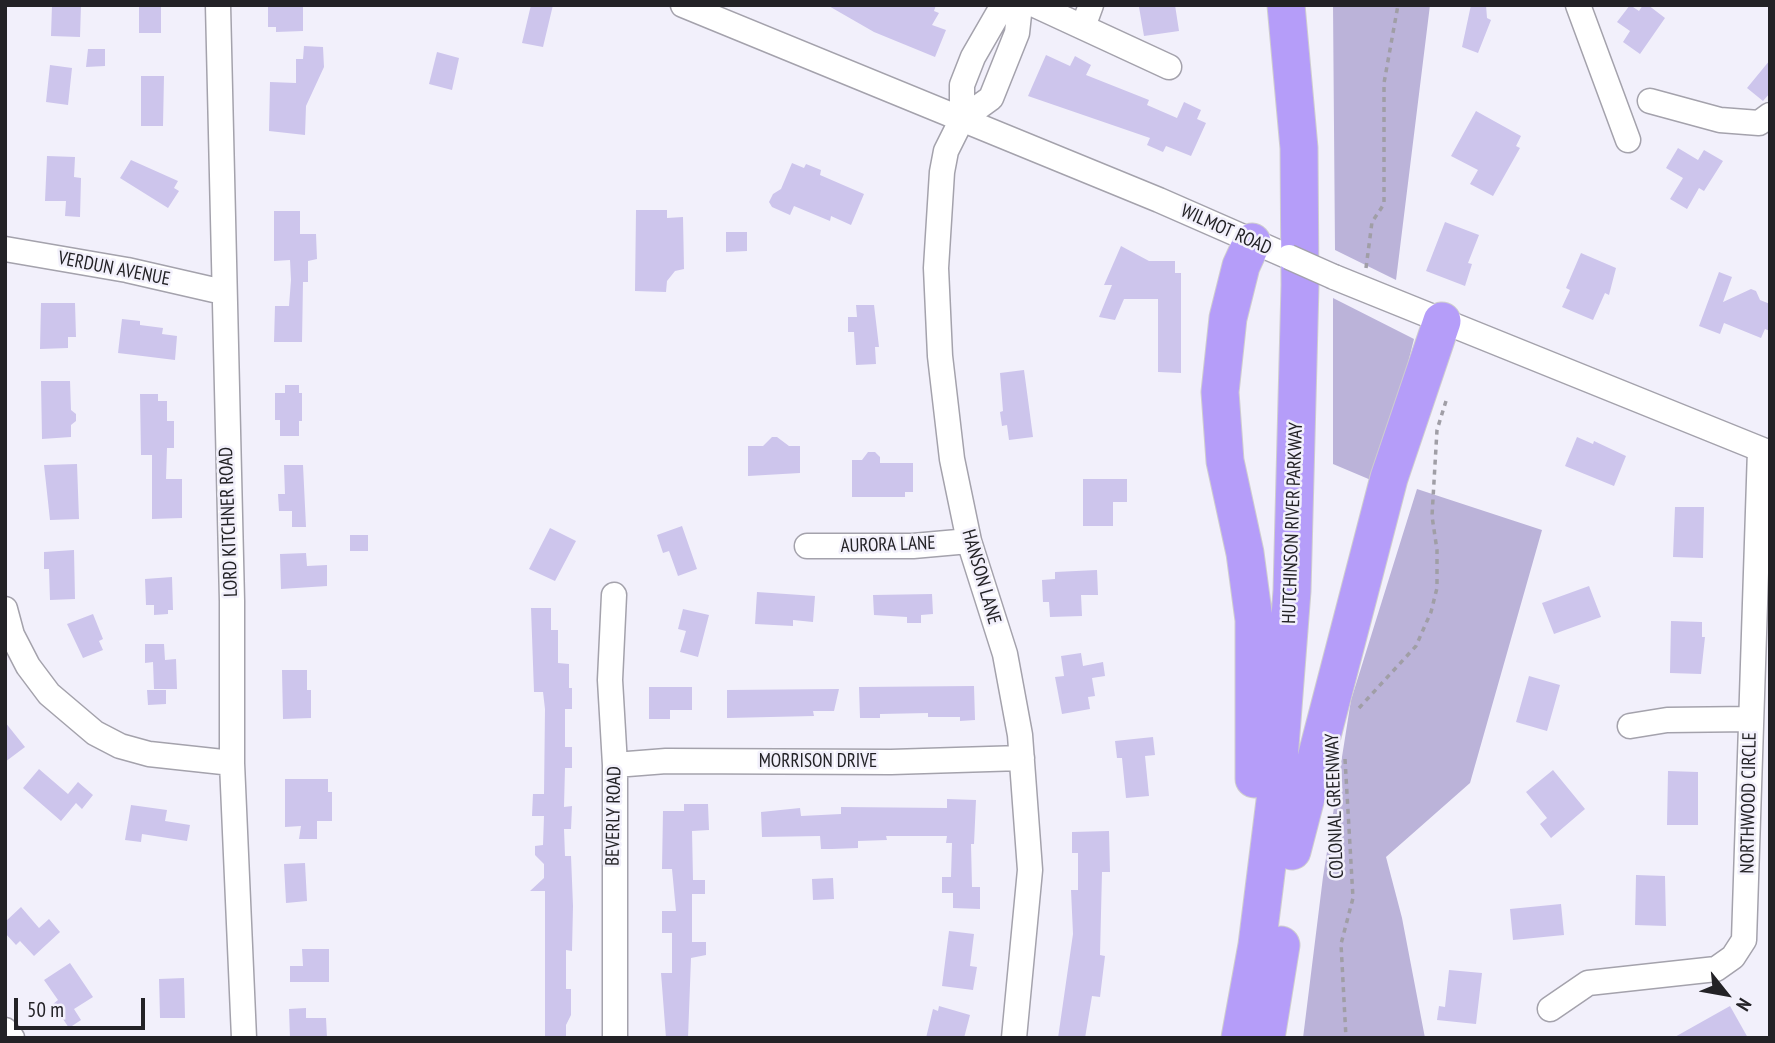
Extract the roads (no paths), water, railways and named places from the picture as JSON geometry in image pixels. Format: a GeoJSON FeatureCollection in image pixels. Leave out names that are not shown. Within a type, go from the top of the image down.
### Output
{"type":"FeatureCollection","features":[{"type":"Feature","properties":{"kind":"highway","name":"HUTCHINSON RIVER PARKWAY"},"geometry":{"type":"LineString","coordinates":[[1240,1038],[1259,932],[1277,785],[1288,655],[1296,492],[1299,148],[1286,5]]}},
{"type":"Feature","properties":{"kind":"highway","name":"HUTCHINSON RIVER PARKWAY"},"geometry":{"type":"LineString","coordinates":[[1266,1038],[1292,851],[1309,662],[1318,444],[1320,127],[1307,5]]}},
{"type":"Feature","properties":{"kind":"highway"},"geometry":{"type":"LineString","coordinates":[[1248,989],[1245,886],[1255,760],[1256,643],[1251,582],[1225,461],[1220,392],[1228,317],[1241,265],[1252,242]]}},
{"type":"Feature","properties":{"kind":"highway"},"geometry":{"type":"LineString","coordinates":[[1292,851],[1389,478],[1443,321]]}},
{"type":"Feature","properties":{"kind":"street","name":"LORD KITCHNER ROAD"},"geometry":{"type":"LineString","coordinates":[[218,5],[232,601],[232,763],[244,1038]]}},
{"type":"Feature","properties":{"kind":"street","name":"WILMOT ROAD"},"geometry":{"type":"LineString","coordinates":[[683,5],[962,119],[1334,277],[1765,451]]}},
{"type":"Feature","properties":{"kind":"street"},"geometry":{"type":"LineString","coordinates":[[962,119],[961,85],[972,57],[1003,5]]}},
{"type":"Feature","properties":{"kind":"street"},"geometry":{"type":"LineString","coordinates":[[962,119],[992,97],[1017,33],[1020,5]]}},
{"type":"Feature","properties":{"kind":"street"},"geometry":{"type":"LineString","coordinates":[[1035,5],[1087,16],[1169,67]]}},
{"type":"Feature","properties":{"kind":"street"},"geometry":{"type":"LineString","coordinates":[[1578,5],[1628,140]]}},
{"type":"Feature","properties":{"kind":"street"},"geometry":{"type":"LineString","coordinates":[[1650,101],[1720,120],[1759,123],[1770,115]]}},
{"type":"Feature","properties":{"kind":"street","name":"HANSON LANE"},"geometry":{"type":"LineString","coordinates":[[962,119],[946,151],[942,172],[936,279],[947,428],[969,541],[1005,654],[1022,758],[1030,870],[1014,1038]]}},
{"type":"Feature","properties":{"kind":"street","name":"VERDUN AVENUE"},"geometry":{"type":"LineString","coordinates":[[5,249],[127,270],[223,292]]}},
{"type":"Feature","properties":{"kind":"street","name":"NORTHWOOD CIRCLE"},"geometry":{"type":"LineString","coordinates":[[1550,1009],[1588,983],[1716,969],[1740,949],[1746,923],[1751,719],[1765,451]]}},
{"type":"Feature","properties":{"kind":"street","name":"AURORA LANE"},"geometry":{"type":"LineString","coordinates":[[807,546],[913,546],[969,541]]}},
{"type":"Feature","properties":{"kind":"street","name":"BEVERLY ROAD"},"geometry":{"type":"LineString","coordinates":[[614,594],[610,680],[615,765],[615,1038]]}},
{"type":"Feature","properties":{"kind":"street"},"geometry":{"type":"LineString","coordinates":[[5,609],[12,635],[49,694],[96,733],[120,746],[149,754],[232,763]]}},
{"type":"Feature","properties":{"kind":"street"},"geometry":{"type":"LineString","coordinates":[[1630,726],[1667,720],[1751,719]]}},
{"type":"Feature","properties":{"kind":"street","name":"MORRISON DRIVE"},"geometry":{"type":"LineString","coordinates":[[615,765],[666,761],[891,762],[1022,758]]}},
{"type":"Feature","properties":{"kind":"street"},"geometry":{"type":"LineString","coordinates":[[5,1030],[12,1038]]}}]}
